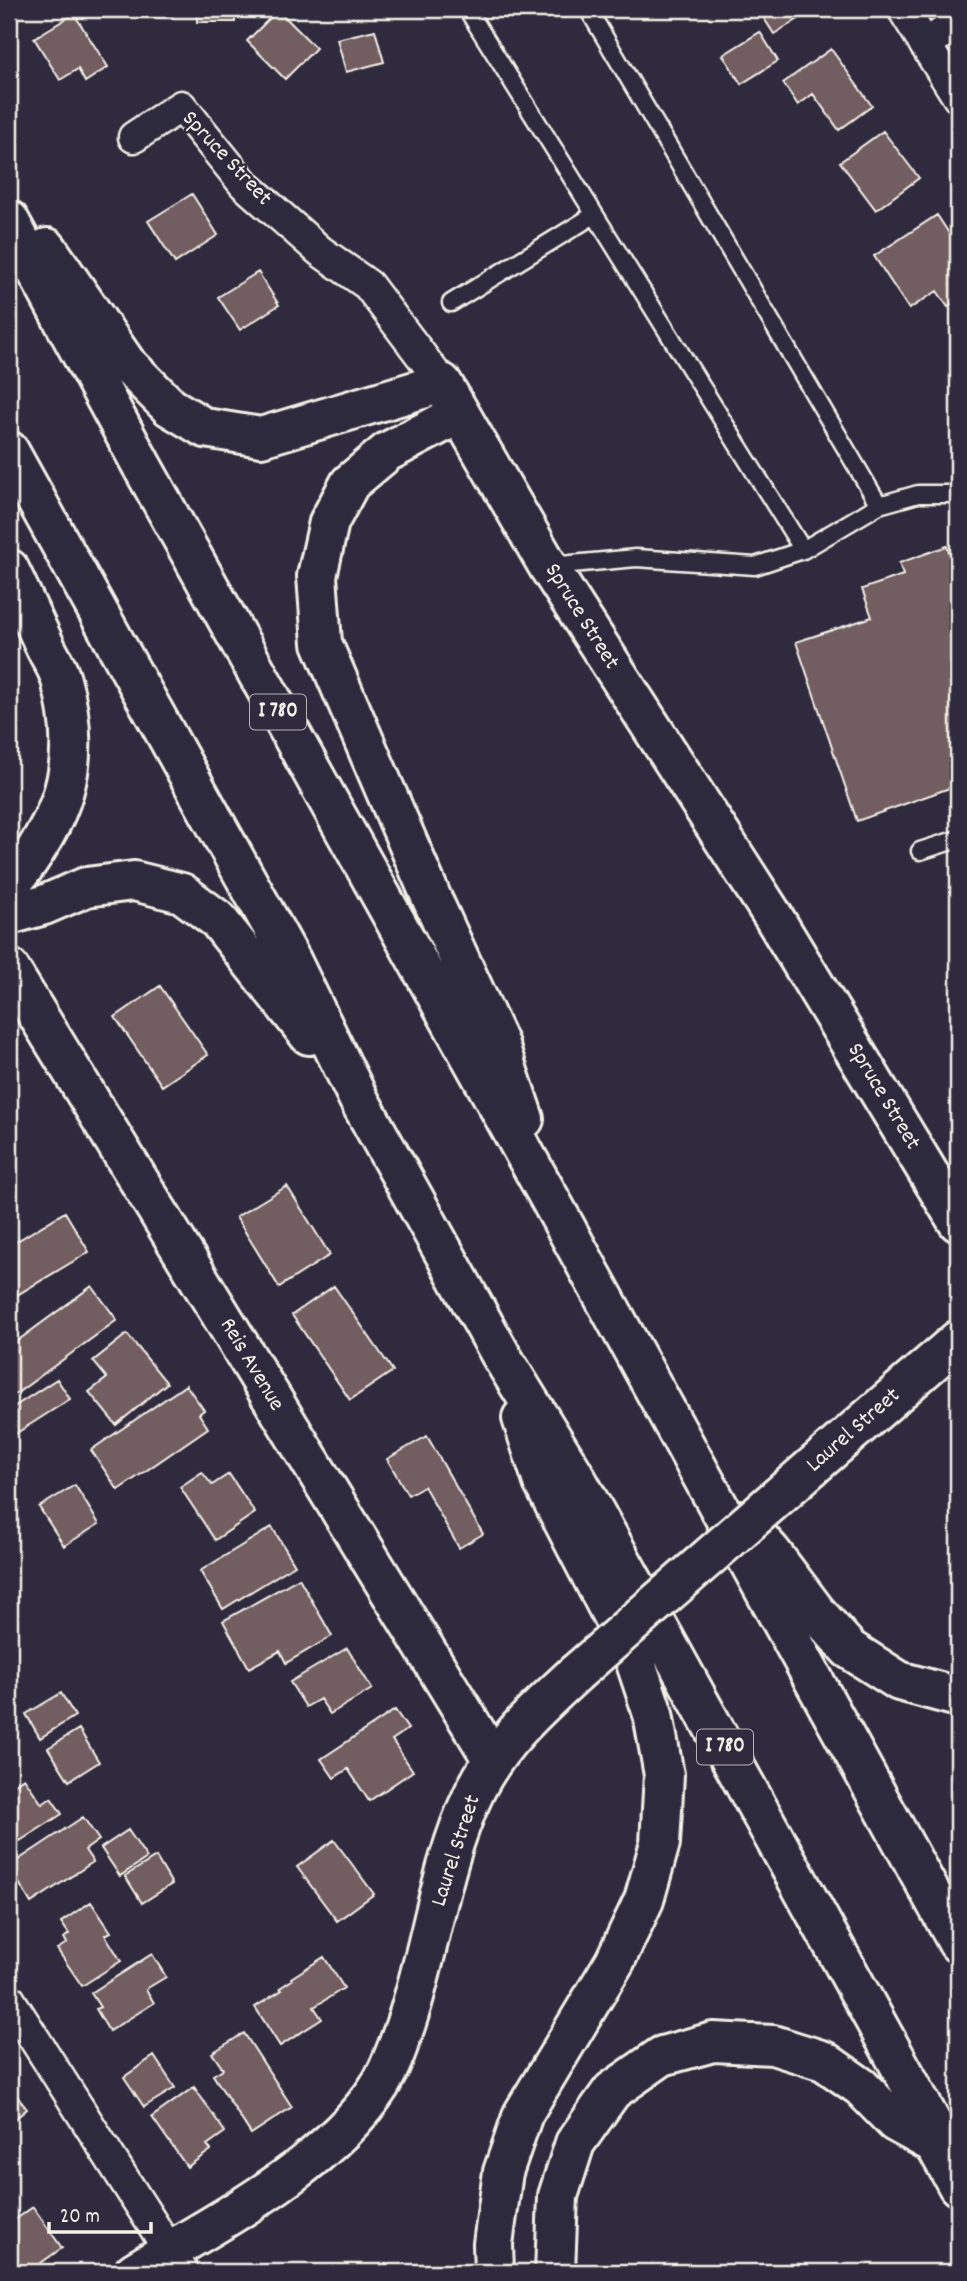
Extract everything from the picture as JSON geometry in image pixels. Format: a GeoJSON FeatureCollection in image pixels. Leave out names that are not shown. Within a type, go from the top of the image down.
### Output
{"type":"FeatureCollection","features":[{"type":"Feature","properties":{"kind":"main road"},"geometry":{"type":"LineString","coordinates":[[9,196],[126,363],[170,407],[205,428],[261,437],[451,398]]}},
{"type":"Feature","properties":{"kind":"main road","name":"I 780"},"geometry":{"type":"LineString","coordinates":[[9,220],[142,466],[551,1201],[958,1943]]}},
{"type":"Feature","properties":{"kind":"main road"},"geometry":{"type":"LineString","coordinates":[[451,398],[350,483],[329,522],[317,576],[322,643],[432,899],[499,1045],[551,1201]]}},
{"type":"Feature","properties":{"kind":"main road","name":"Spruce Street"},"geometry":{"type":"LineString","coordinates":[[451,398],[548,566],[773,916],[958,1222]]}},
{"type":"Feature","properties":{"kind":"main road","name":"I 780"},"geometry":{"type":"LineString","coordinates":[[9,451],[292,962],[358,1098],[502,1357],[572,1471],[932,2124],[935,2144],[958,2186]]}},
{"type":"Feature","properties":{"kind":"main road"},"geometry":{"type":"LineString","coordinates":[[9,569],[61,678],[70,729],[70,770],[56,816],[34,856],[9,887]]}},
{"type":"Feature","properties":{"kind":"main road"},"geometry":{"type":"LineString","coordinates":[[9,915],[98,885],[134,881],[182,892],[218,919],[358,1098]]}},
{"type":"Feature","properties":{"kind":"main road","name":"Reis Avenue"},"geometry":{"type":"LineString","coordinates":[[9,968],[493,1760]]}},
{"type":"Feature","properties":{"kind":"main road","name":"Laurel Street"},"geometry":{"type":"LineString","coordinates":[[134,2272],[176,2261],[286,2179],[357,2115],[381,2084],[397,2050],[416,1996],[459,1827],[474,1791],[518,1727],[576,1673],[958,1340]]}},
{"type":"Feature","properties":{"kind":"main road"},"geometry":{"type":"LineString","coordinates":[[494,2272],[494,2244],[503,2172],[523,2114],[615,1961],[644,1900],[660,1843],[664,1775],[653,1714],[635,1660],[543,1482],[502,1357]]}},
{"type":"Feature","properties":{"kind":"main road"},"geometry":{"type":"LineString","coordinates":[[695,1466],[771,1552],[816,1612],[849,1648],[899,1681],[958,1697]]}},
{"type":"Feature","properties":{"kind":"main road"},"geometry":{"type":"LineString","coordinates":[[555,2272],[558,2196],[575,2143],[612,2091],[662,2056],[713,2042],[773,2045],[824,2061],[861,2087],[895,2122],[935,2144]]}},
{"type":"Feature","properties":{"kind":"street"},"geometry":{"type":"LineString","coordinates":[[903,9],[958,97]]}},
{"type":"Feature","properties":{"kind":"street"},"geometry":{"type":"LineString","coordinates":[[925,45],[958,22]]}},
{"type":"Feature","properties":{"kind":"street","name":"Spruce Street"},"geometry":{"type":"LineString","coordinates":[[134,137],[181,106],[244,184],[320,251],[368,285],[451,398]]}},
{"type":"Feature","properties":{"kind":"street"},"geometry":{"type":"LineString","coordinates":[[9,1999],[176,2261]]}},
{"type":"Feature","properties":{"kind":"lane"},"geometry":{"type":"LineString","coordinates":[[467,9],[803,550]]}},
{"type":"Feature","properties":{"kind":"lane"},"geometry":{"type":"LineString","coordinates":[[588,9],[879,505]]}},
{"type":"Feature","properties":{"kind":"lane"},"geometry":{"type":"LineString","coordinates":[[451,303],[594,215]]}},
{"type":"Feature","properties":{"kind":"lane"},"geometry":{"type":"LineString","coordinates":[[548,566],[636,558],[755,566],[803,550],[879,505],[918,494],[958,494]]}},
{"type":"Feature","properties":{"kind":"lane"},"geometry":{"type":"LineString","coordinates":[[920,851],[958,839]]}},
{"type":"Feature","properties":{"kind":"building"},"geometry":{"type":"Polygon","coordinates":[[[138,9],[173,9],[173,16],[138,17],[138,9]]]}},
{"type":"Feature","properties":{"kind":"building"},"geometry":{"type":"Polygon","coordinates":[[[197,9],[235,9],[235,22],[197,22],[197,9]]]}},
{"type":"Feature","properties":{"kind":"building"},"geometry":{"type":"Polygon","coordinates":[[[758,9],[812,9],[813,10],[774,34],[758,9]]]}},
{"type":"Feature","properties":{"kind":"building"},"geometry":{"type":"Polygon","coordinates":[[[278,10],[316,48],[285,79],[247,41],[278,10]]]}},
{"type":"Feature","properties":{"kind":"building"},"geometry":{"type":"Polygon","coordinates":[[[74,14],[108,67],[85,82],[78,69],[60,80],[34,38],[74,14]]]}},
{"type":"Feature","properties":{"kind":"building"},"geometry":{"type":"Polygon","coordinates":[[[375,30],[384,62],[346,72],[337,39],[375,30]]]}},
{"type":"Feature","properties":{"kind":"building"},"geometry":{"type":"Polygon","coordinates":[[[760,32],[778,61],[741,84],[723,55],[760,32]]]}},
{"type":"Feature","properties":{"kind":"building"},"geometry":{"type":"Polygon","coordinates":[[[831,49],[872,106],[839,130],[813,94],[798,105],[783,83],[831,49]]]}},
{"type":"Feature","properties":{"kind":"building"},"geometry":{"type":"Polygon","coordinates":[[[883,131],[919,178],[876,210],[840,162],[883,131]]]}},
{"type":"Feature","properties":{"kind":"building"},"geometry":{"type":"Polygon","coordinates":[[[192,194],[218,235],[175,263],[148,221],[192,194]]]}},
{"type":"Feature","properties":{"kind":"building"},"geometry":{"type":"Polygon","coordinates":[[[937,215],[958,247],[958,300],[948,307],[937,291],[909,309],[874,256],[937,215]]]}},
{"type":"Feature","properties":{"kind":"building"},"geometry":{"type":"Polygon","coordinates":[[[258,272],[279,305],[240,330],[218,297],[258,272]]]}},
{"type":"Feature","properties":{"kind":"building"},"geometry":{"type":"Polygon","coordinates":[[[947,546],[954,566],[958,564],[958,785],[857,821],[796,642],[872,617],[862,589],[903,575],[899,563],[947,546]]]}},
{"type":"Feature","properties":{"kind":"building"},"geometry":{"type":"Polygon","coordinates":[[[160,986],[208,1055],[162,1086],[115,1017],[160,986]]]}},
{"type":"Feature","properties":{"kind":"building"},"geometry":{"type":"Polygon","coordinates":[[[287,1186],[330,1255],[279,1287],[236,1217],[287,1186]]]}},
{"type":"Feature","properties":{"kind":"building"},"geometry":{"type":"Polygon","coordinates":[[[65,1212],[89,1252],[17,1295],[9,1281],[9,1246],[65,1212]]]}},
{"type":"Feature","properties":{"kind":"building"},"geometry":{"type":"Polygon","coordinates":[[[92,1286],[117,1320],[9,1399],[9,1347],[92,1286]]]}},
{"type":"Feature","properties":{"kind":"building"},"geometry":{"type":"Polygon","coordinates":[[[334,1286],[393,1371],[350,1400],[292,1315],[334,1286]]]}},
{"type":"Feature","properties":{"kind":"building"},"geometry":{"type":"Polygon","coordinates":[[[127,1334],[167,1383],[116,1425],[89,1392],[107,1378],[93,1361],[127,1334]]]}},
{"type":"Feature","properties":{"kind":"building"},"geometry":{"type":"Polygon","coordinates":[[[57,1379],[70,1399],[9,1438],[9,1410],[57,1379]]]}},
{"type":"Feature","properties":{"kind":"building"},"geometry":{"type":"Polygon","coordinates":[[[186,1385],[204,1410],[199,1414],[208,1428],[118,1490],[91,1450],[186,1385]]]}},
{"type":"Feature","properties":{"kind":"building"},"geometry":{"type":"Polygon","coordinates":[[[427,1436],[483,1534],[459,1548],[424,1486],[408,1495],[387,1459],[427,1436]]]}},
{"type":"Feature","properties":{"kind":"building"},"geometry":{"type":"Polygon","coordinates":[[[202,1472],[212,1485],[229,1474],[255,1513],[215,1540],[180,1487],[202,1472]]]}},
{"type":"Feature","properties":{"kind":"building"},"geometry":{"type":"Polygon","coordinates":[[[75,1485],[99,1524],[64,1546],[39,1507],[75,1485]]]}},
{"type":"Feature","properties":{"kind":"building"},"geometry":{"type":"Polygon","coordinates":[[[272,1527],[295,1565],[223,1609],[200,1571],[272,1527]]]}},
{"type":"Feature","properties":{"kind":"building"},"geometry":{"type":"Polygon","coordinates":[[[299,1578],[332,1636],[286,1663],[280,1651],[249,1668],[223,1621],[299,1578]]]}},
{"type":"Feature","properties":{"kind":"building"},"geometry":{"type":"Polygon","coordinates":[[[347,1648],[372,1689],[330,1714],[320,1699],[306,1707],[290,1682],[347,1648]]]}},
{"type":"Feature","properties":{"kind":"building"},"geometry":{"type":"Polygon","coordinates":[[[61,1693],[75,1716],[40,1738],[26,1714],[61,1693]]]}},
{"type":"Feature","properties":{"kind":"building"},"geometry":{"type":"Polygon","coordinates":[[[395,1710],[408,1729],[392,1740],[413,1771],[369,1801],[348,1769],[334,1778],[321,1759],[395,1710]]]}},
{"type":"Feature","properties":{"kind":"building"},"geometry":{"type":"Polygon","coordinates":[[[79,1729],[99,1762],[69,1781],[48,1748],[79,1729]]]}},
{"type":"Feature","properties":{"kind":"building"},"geometry":{"type":"Polygon","coordinates":[[[24,1778],[42,1804],[51,1798],[62,1814],[9,1848],[9,1788],[24,1778]]]}},
{"type":"Feature","properties":{"kind":"building"},"geometry":{"type":"Polygon","coordinates":[[[83,1817],[99,1840],[85,1850],[93,1862],[31,1903],[9,1866],[83,1817]]]}},
{"type":"Feature","properties":{"kind":"building"},"geometry":{"type":"Polygon","coordinates":[[[128,1830],[147,1858],[120,1876],[101,1848],[128,1830]]]}},
{"type":"Feature","properties":{"kind":"building"},"geometry":{"type":"Polygon","coordinates":[[[334,1840],[374,1894],[337,1921],[297,1867],[334,1840]]]}},
{"type":"Feature","properties":{"kind":"building"},"geometry":{"type":"Polygon","coordinates":[[[156,1857],[172,1884],[142,1903],[125,1876],[156,1857]]]}},
{"type":"Feature","properties":{"kind":"building"},"geometry":{"type":"Polygon","coordinates":[[[91,1902],[111,1932],[105,1935],[121,1961],[82,1986],[57,1949],[67,1943],[64,1938],[69,1934],[61,1922],[91,1902]]]}},
{"type":"Feature","properties":{"kind":"building"},"geometry":{"type":"Polygon","coordinates":[[[152,1954],[166,1977],[146,1989],[154,2003],[109,2031],[96,2009],[100,2007],[91,1993],[152,1954]]]}},
{"type":"Feature","properties":{"kind":"building"},"geometry":{"type":"Polygon","coordinates":[[[324,1957],[344,1988],[314,2007],[322,2019],[280,2046],[255,2007],[282,1990],[280,1988],[292,1980],[291,1978],[324,1957]]]}},
{"type":"Feature","properties":{"kind":"building"},"geometry":{"type":"Polygon","coordinates":[[[244,2033],[292,2107],[251,2134],[213,2075],[223,2069],[212,2053],[244,2033]]]}},
{"type":"Feature","properties":{"kind":"building"},"geometry":{"type":"Polygon","coordinates":[[[154,2056],[175,2088],[144,2107],[124,2077],[154,2056]]]}},
{"type":"Feature","properties":{"kind":"building"},"geometry":{"type":"Polygon","coordinates":[[[9,2086],[27,2109],[9,2124],[9,2086]]]}},
{"type":"Feature","properties":{"kind":"building"},"geometry":{"type":"Polygon","coordinates":[[[194,2087],[225,2132],[207,2145],[211,2150],[187,2167],[152,2117],[194,2087]]]}},
{"type":"Feature","properties":{"kind":"building"},"geometry":{"type":"Polygon","coordinates":[[[33,2207],[62,2248],[28,2272],[9,2272],[9,2224],[33,2207]]]}}]}
